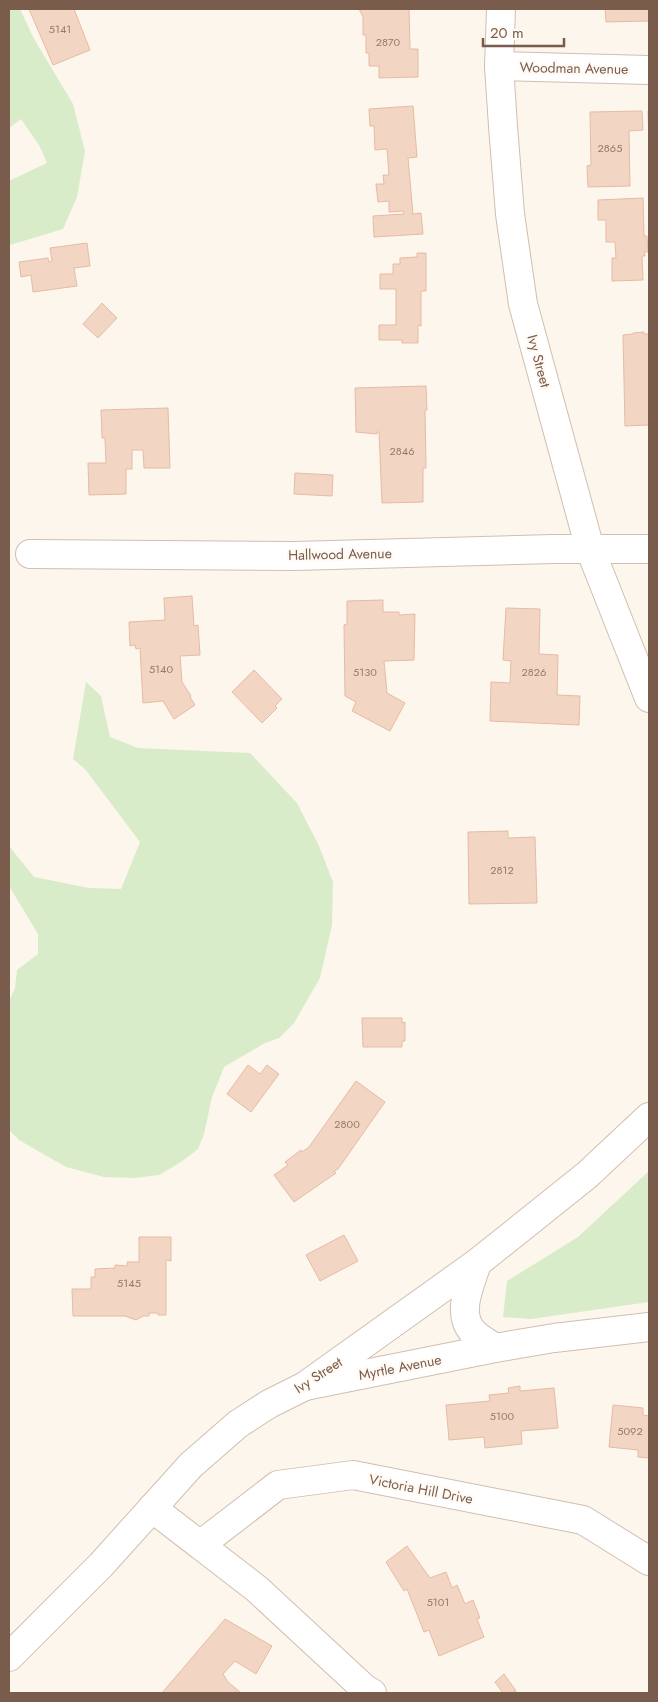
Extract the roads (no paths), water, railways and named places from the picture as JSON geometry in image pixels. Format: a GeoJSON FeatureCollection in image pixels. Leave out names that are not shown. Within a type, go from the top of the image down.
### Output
{"type":"FeatureCollection","features":[{"type":"Feature","properties":{"kind":"street","name":"Ivy Street"},"geometry":{"type":"LineString","coordinates":[[501,9],[499,66],[510,214],[523,304],[590,549],[649,698]]}},
{"type":"Feature","properties":{"kind":"street","name":"Woodman Avenue"},"geometry":{"type":"LineString","coordinates":[[499,66],[649,70]]}},
{"type":"Feature","properties":{"kind":"street","name":"Hallwood Avenue"},"geometry":{"type":"LineString","coordinates":[[30,554],[294,556],[649,549]]}},
{"type":"Feature","properties":{"kind":"street","name":"Ivy Street"},"geometry":{"type":"LineString","coordinates":[[9,1658],[101,1565],[191,1466],[238,1424],[269,1404],[305,1386],[477,1263],[587,1176],[649,1117]]}},
{"type":"Feature","properties":{"kind":"street"},"geometry":{"type":"LineString","coordinates":[[477,1263],[466,1300],[466,1317],[472,1332],[495,1348]]}},
{"type":"Feature","properties":{"kind":"street","name":"Myrtle Avenue"},"geometry":{"type":"LineString","coordinates":[[305,1386],[495,1348],[554,1338],[649,1327]]}},
{"type":"Feature","properties":{"kind":"street","name":"Victoria Hill Drive"},"geometry":{"type":"LineString","coordinates":[[200,1545],[278,1485],[353,1476],[584,1520],[649,1561]]}},
{"type":"Feature","properties":{"kind":"street"},"geometry":{"type":"LineString","coordinates":[[152,1508],[257,1588],[365,1689],[372,1693]]}}]}
